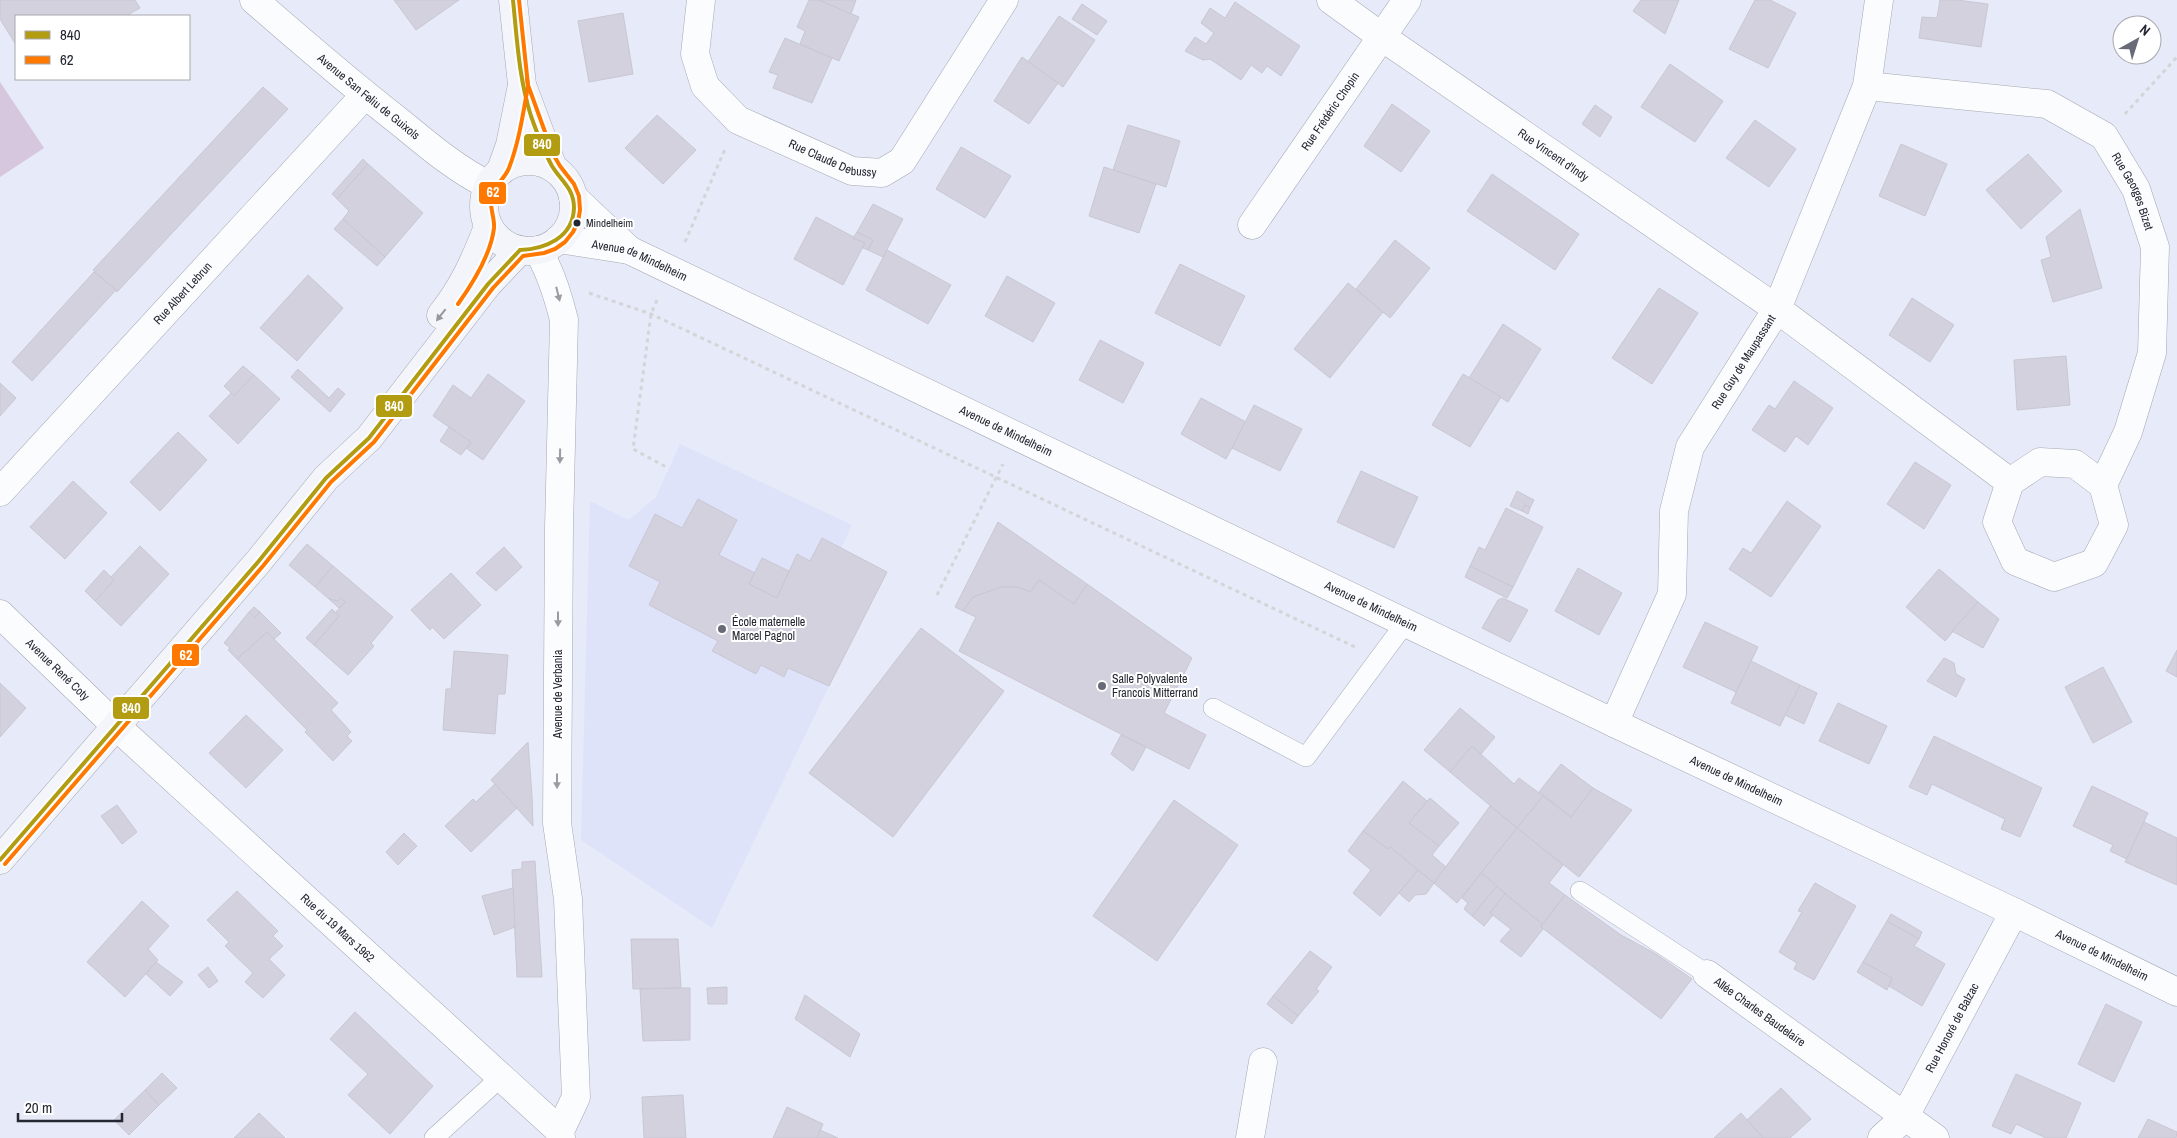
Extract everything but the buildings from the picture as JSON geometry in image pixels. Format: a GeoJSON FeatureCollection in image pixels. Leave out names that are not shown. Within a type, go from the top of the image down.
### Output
{"type":"FeatureCollection","features":[{"type":"Feature","properties":{"kind":"street","name":"Avenue San Feliu de Guixols"},"geometry":{"type":"LineString","coordinates":[[254,0],[366,95],[466,174],[495,178]]}},
{"type":"Feature","properties":{"kind":"street"},"geometry":{"type":"LineString","coordinates":[[513,0],[522,85],[553,168]]}},
{"type":"Feature","properties":{"kind":"street","name":"Rue Claude Debussy"},"geometry":{"type":"LineString","coordinates":[[701,0],[695,54],[705,86],[738,120],[852,171],[882,173],[902,161],[1004,0]]}},
{"type":"Feature","properties":{"kind":"street","name":"Rue Vincent d'Indy"},"geometry":{"type":"LineString","coordinates":[[1331,0],[1777,310]]}},
{"type":"Feature","properties":{"kind":"street","name":"Rue Frédéric Chopin"},"geometry":{"type":"LineString","coordinates":[[1252,225],[1407,0]]}},
{"type":"Feature","properties":{"kind":"street","name":"Rue Guy de Maupassant"},"geometry":{"type":"LineString","coordinates":[[1614,723],[1672,594],[1674,511],[1690,447],[1777,310],[1867,86],[1879,0]]}},
{"type":"Feature","properties":{"kind":"street"},"geometry":{"type":"LineString","coordinates":[[522,85],[510,144],[484,199],[484,213],[488,227],[502,242],[539,247]]}},
{"type":"Feature","properties":{"kind":"street","name":"Rue Georges Bizet"},"geometry":{"type":"LineString","coordinates":[[1867,86],[2047,104],[2104,136],[2136,189],[2155,247],[2152,353],[2128,432],[2103,484]]}},
{"type":"Feature","properties":{"kind":"street","name":"Rue Albert Lebrun"},"geometry":{"type":"LineString","coordinates":[[0,492],[366,95]]}},
{"type":"Feature","properties":{"kind":"street"},"geometry":{"type":"LineString","coordinates":[[0,860],[258,562],[326,478],[369,438],[488,284],[568,227],[574,212],[573,197],[566,180],[553,168],[541,162],[527,160],[513,164],[495,178]]}},
{"type":"Feature","properties":{"kind":"street"},"geometry":{"type":"LineString","coordinates":[[573,197],[630,250]]}},
{"type":"Feature","properties":{"kind":"street"},"geometry":{"type":"LineString","coordinates":[[326,478],[352,428],[457,294],[472,269],[488,227]]}},
{"type":"Feature","properties":{"kind":"street","name":"Avenue de Mindelheim"},"geometry":{"type":"LineString","coordinates":[[539,247],[630,250],[859,362],[1016,435],[1614,723],[2014,912],[2177,992]]}},
{"type":"Feature","properties":{"kind":"street","name":"Avenue de Verbania"},"geometry":{"type":"LineString","coordinates":[[539,247],[557,290],[564,320],[559,528],[557,823],[568,899],[576,1097],[561,1135]]}},
{"type":"Feature","properties":{"kind":"street"},"geometry":{"type":"LineString","coordinates":[[1777,310],[2010,482]]}},
{"type":"Feature","properties":{"kind":"street"},"geometry":{"type":"LineString","coordinates":[[2040,462],[2075,464],[2103,484],[2114,525],[2094,563],[2054,577],[2014,561],[1997,522],[2010,482],[2040,462]]}},
{"type":"Feature","properties":{"kind":"street","name":"Avenue René Coty"},"geometry":{"type":"LineString","coordinates":[[0,614],[116,726]]}},
{"type":"Feature","properties":{"kind":"street","name":"Rue du 19 Mars 1962"},"geometry":{"type":"LineString","coordinates":[[116,726],[502,1077],[561,1135]]}},
{"type":"Feature","properties":{"kind":"street","name":"Rue Honoré de Balzac"},"geometry":{"type":"LineString","coordinates":[[1882,1138],[1904,1118],[2014,912]]}},
{"type":"Feature","properties":{"kind":"street","name":"Allée Charles Baudelaire"},"geometry":{"type":"LineString","coordinates":[[1707,974],[1904,1118],[1935,1138]]}},
{"type":"Feature","properties":{"kind":"street"},"geometry":{"type":"LineString","coordinates":[[1250,1138],[1263,1062]]}},
{"type":"Feature","properties":{"kind":"lane"},"geometry":{"type":"LineString","coordinates":[[1213,708],[1306,757],[1406,622]]}},
{"type":"Feature","properties":{"kind":"lane","name":"Allée Charles Baudelaire"},"geometry":{"type":"LineString","coordinates":[[1580,891],[1707,974]]}},
{"type":"Feature","properties":{"kind":"lane"},"geometry":{"type":"LineString","coordinates":[[434,1138],[502,1077]]}},
{"type":"Feature","properties":{"kind":"path"},"geometry":{"type":"LineString","coordinates":[[2104,136],[2177,57]]}},
{"type":"Feature","properties":{"kind":"path"},"geometry":{"type":"LineString","coordinates":[[557,290],[581,291],[651,314],[1379,658]]}},
{"type":"Feature","properties":{"kind":"path"},"geometry":{"type":"LineString","coordinates":[[937,595],[1016,435]]}},
{"type":"Feature","properties":{"kind":"shaded area"},"geometry":{"type":"Polygon","coordinates":[[[0,82],[44,148],[0,177],[0,82]]]}},
{"type":"Feature","properties":{"kind":"shaded area","name":"École maternelle Marcel Pagnol"},"geometry":{"type":"Polygon","coordinates":[[[680,444],[852,525],[841,548],[887,572],[829,686],[712,928],[581,840],[590,501],[629,520],[656,497],[680,444]]]}},
{"type":"Feature","properties":{"kind":"transit line","name":"840"},"geometry":{"type":"LineString","coordinates":[[513,0],[521,73],[531,116],[549,160],[572,195],[574,208],[569,227],[556,240],[539,247],[520,250]]}},
{"type":"Feature","properties":{"kind":"transit line","name":"62"},"geometry":{"type":"LineString","coordinates":[[5,864],[263,566],[331,482],[374,442],[493,288],[523,256],[544,253],[555,249],[565,242],[573,232],[578,222],[580,210],[579,196],[574,184],[553,154],[528,85],[519,0]]}},
{"type":"Feature","properties":{"kind":"transit line","name":"62"},"geometry":{"type":"LineString","coordinates":[[458,304],[475,278],[489,248],[494,228],[491,198],[494,190],[507,172],[512,158],[518,138],[528,86],[527,79]]}},
{"type":"Feature","properties":{"kind":"transit line","name":"840"},"geometry":{"type":"LineString","coordinates":[[0,860],[258,562],[326,478],[369,438],[488,284],[520,250]]}},
{"type":"Feature","properties":{"kind":"place","name":"Mindelheim"},"geometry":{"type":"Point","coordinates":[577,223]}},
{"type":"Feature","properties":{"kind":"place","name":"École maternelle Marcel Pagnol"},"geometry":{"type":"Point","coordinates":[722,629]}},
{"type":"Feature","properties":{"kind":"place","name":"Salle Polyvalente Francois Mitterrand"},"geometry":{"type":"Point","coordinates":[1102,686]}}]}
